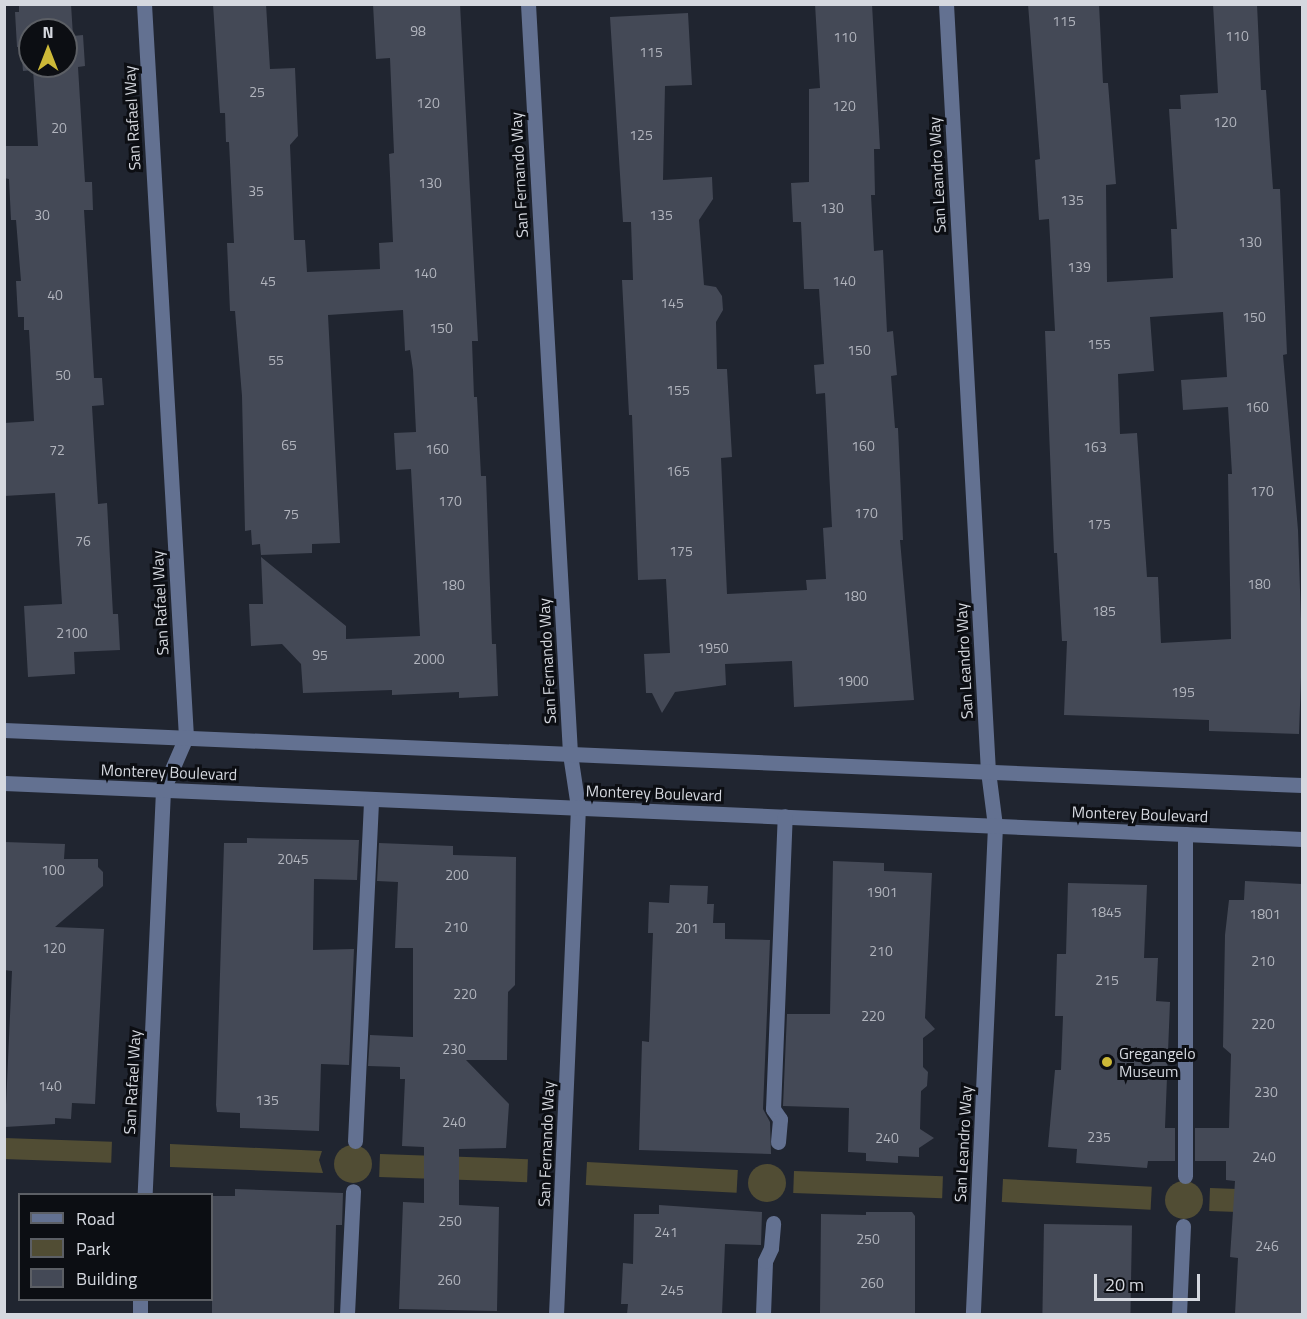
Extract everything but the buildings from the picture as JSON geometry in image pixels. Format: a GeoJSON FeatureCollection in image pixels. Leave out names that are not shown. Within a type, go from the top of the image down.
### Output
{"type":"FeatureCollection","features":[{"type":"Feature","properties":{"kind":"street","name":"San Rafael Way"},"geometry":{"type":"LineString","coordinates":[[144,4],[186,737],[163,790],[145,1193]]}},
{"type":"Feature","properties":{"kind":"street","name":"San Fernando Way"},"geometry":{"type":"LineString","coordinates":[[528,4],[570,754],[578,807],[556,1314]]}},
{"type":"Feature","properties":{"kind":"street","name":"San Leandro Way"},"geometry":{"type":"LineString","coordinates":[[946,4],[988,771],[995,826],[973,1314]]}},
{"type":"Feature","properties":{"kind":"street"},"geometry":{"type":"LineString","coordinates":[[4,730],[1302,785]]}},
{"type":"Feature","properties":{"kind":"street","name":"Monterey Boulevard"},"geometry":{"type":"LineString","coordinates":[[4,783],[1302,839]]}},
{"type":"Feature","properties":{"kind":"street"},"geometry":{"type":"LineString","coordinates":[[355,1141],[371,799]]}},
{"type":"Feature","properties":{"kind":"street"},"geometry":{"type":"LineString","coordinates":[[778,1142],[780,1119],[772,1108],[785,816]]}},
{"type":"Feature","properties":{"kind":"street"},"geometry":{"type":"LineString","coordinates":[[1185,834],[1185,1176]]}},
{"type":"Feature","properties":{"kind":"street"},"geometry":{"type":"LineString","coordinates":[[347,1314],[353,1191]]}},
{"type":"Feature","properties":{"kind":"street"},"geometry":{"type":"LineString","coordinates":[[763,1314],[765,1261],[771,1248],[773,1222]]}},
{"type":"Feature","properties":{"kind":"street"},"geometry":{"type":"LineString","coordinates":[[1179,1314],[1183,1226]]}},
{"type":"Feature","properties":{"kind":"green space"},"geometry":{"type":"Polygon","coordinates":[[[4,1138],[112,1142],[111,1163],[4,1159],[4,1138]]]}},
{"type":"Feature","properties":{"kind":"green space"},"geometry":{"type":"Polygon","coordinates":[[[170,1144],[322,1151],[319,1160],[323,1173],[170,1167],[170,1144]]]}},
{"type":"Feature","properties":{"kind":"green space"},"geometry":{"type":"Polygon","coordinates":[[[353,1145],[367,1150],[372,1164],[367,1178],[353,1183],[339,1178],[334,1164],[339,1150],[353,1145]]]}},
{"type":"Feature","properties":{"kind":"green space"},"geometry":{"type":"Polygon","coordinates":[[[380,1154],[528,1159],[527,1182],[379,1177],[380,1154]]]}},
{"type":"Feature","properties":{"kind":"green space"},"geometry":{"type":"Polygon","coordinates":[[[587,1162],[738,1170],[737,1193],[586,1185],[587,1162]]]}},
{"type":"Feature","properties":{"kind":"green space"},"geometry":{"type":"Polygon","coordinates":[[[767,1164],[774,1165],[780,1170],[785,1176],[785,1190],[780,1196],[774,1201],[767,1202],[760,1201],[754,1196],[749,1190],[748,1183],[749,1176],[754,1170],[760,1165],[767,1164]]]}},
{"type":"Feature","properties":{"kind":"green space"},"geometry":{"type":"Polygon","coordinates":[[[794,1171],[943,1176],[942,1198],[793,1193],[794,1171]]]}},
{"type":"Feature","properties":{"kind":"green space"},"geometry":{"type":"Polygon","coordinates":[[[1003,1179],[1152,1187],[1151,1210],[1002,1202],[1003,1179]]]}},
{"type":"Feature","properties":{"kind":"green space"},"geometry":{"type":"Polygon","coordinates":[[[1184,1181],[1198,1186],[1203,1200],[1198,1214],[1184,1219],[1170,1214],[1165,1200],[1170,1186],[1184,1181]]]}},
{"type":"Feature","properties":{"kind":"green space"},"geometry":{"type":"Polygon","coordinates":[[[1210,1188],[1302,1191],[1301,1214],[1209,1211],[1210,1188]]]}},
{"type":"Feature","properties":{"kind":"place","name":"Gregangelo Museum"},"geometry":{"type":"Point","coordinates":[1107,1062]}}]}
